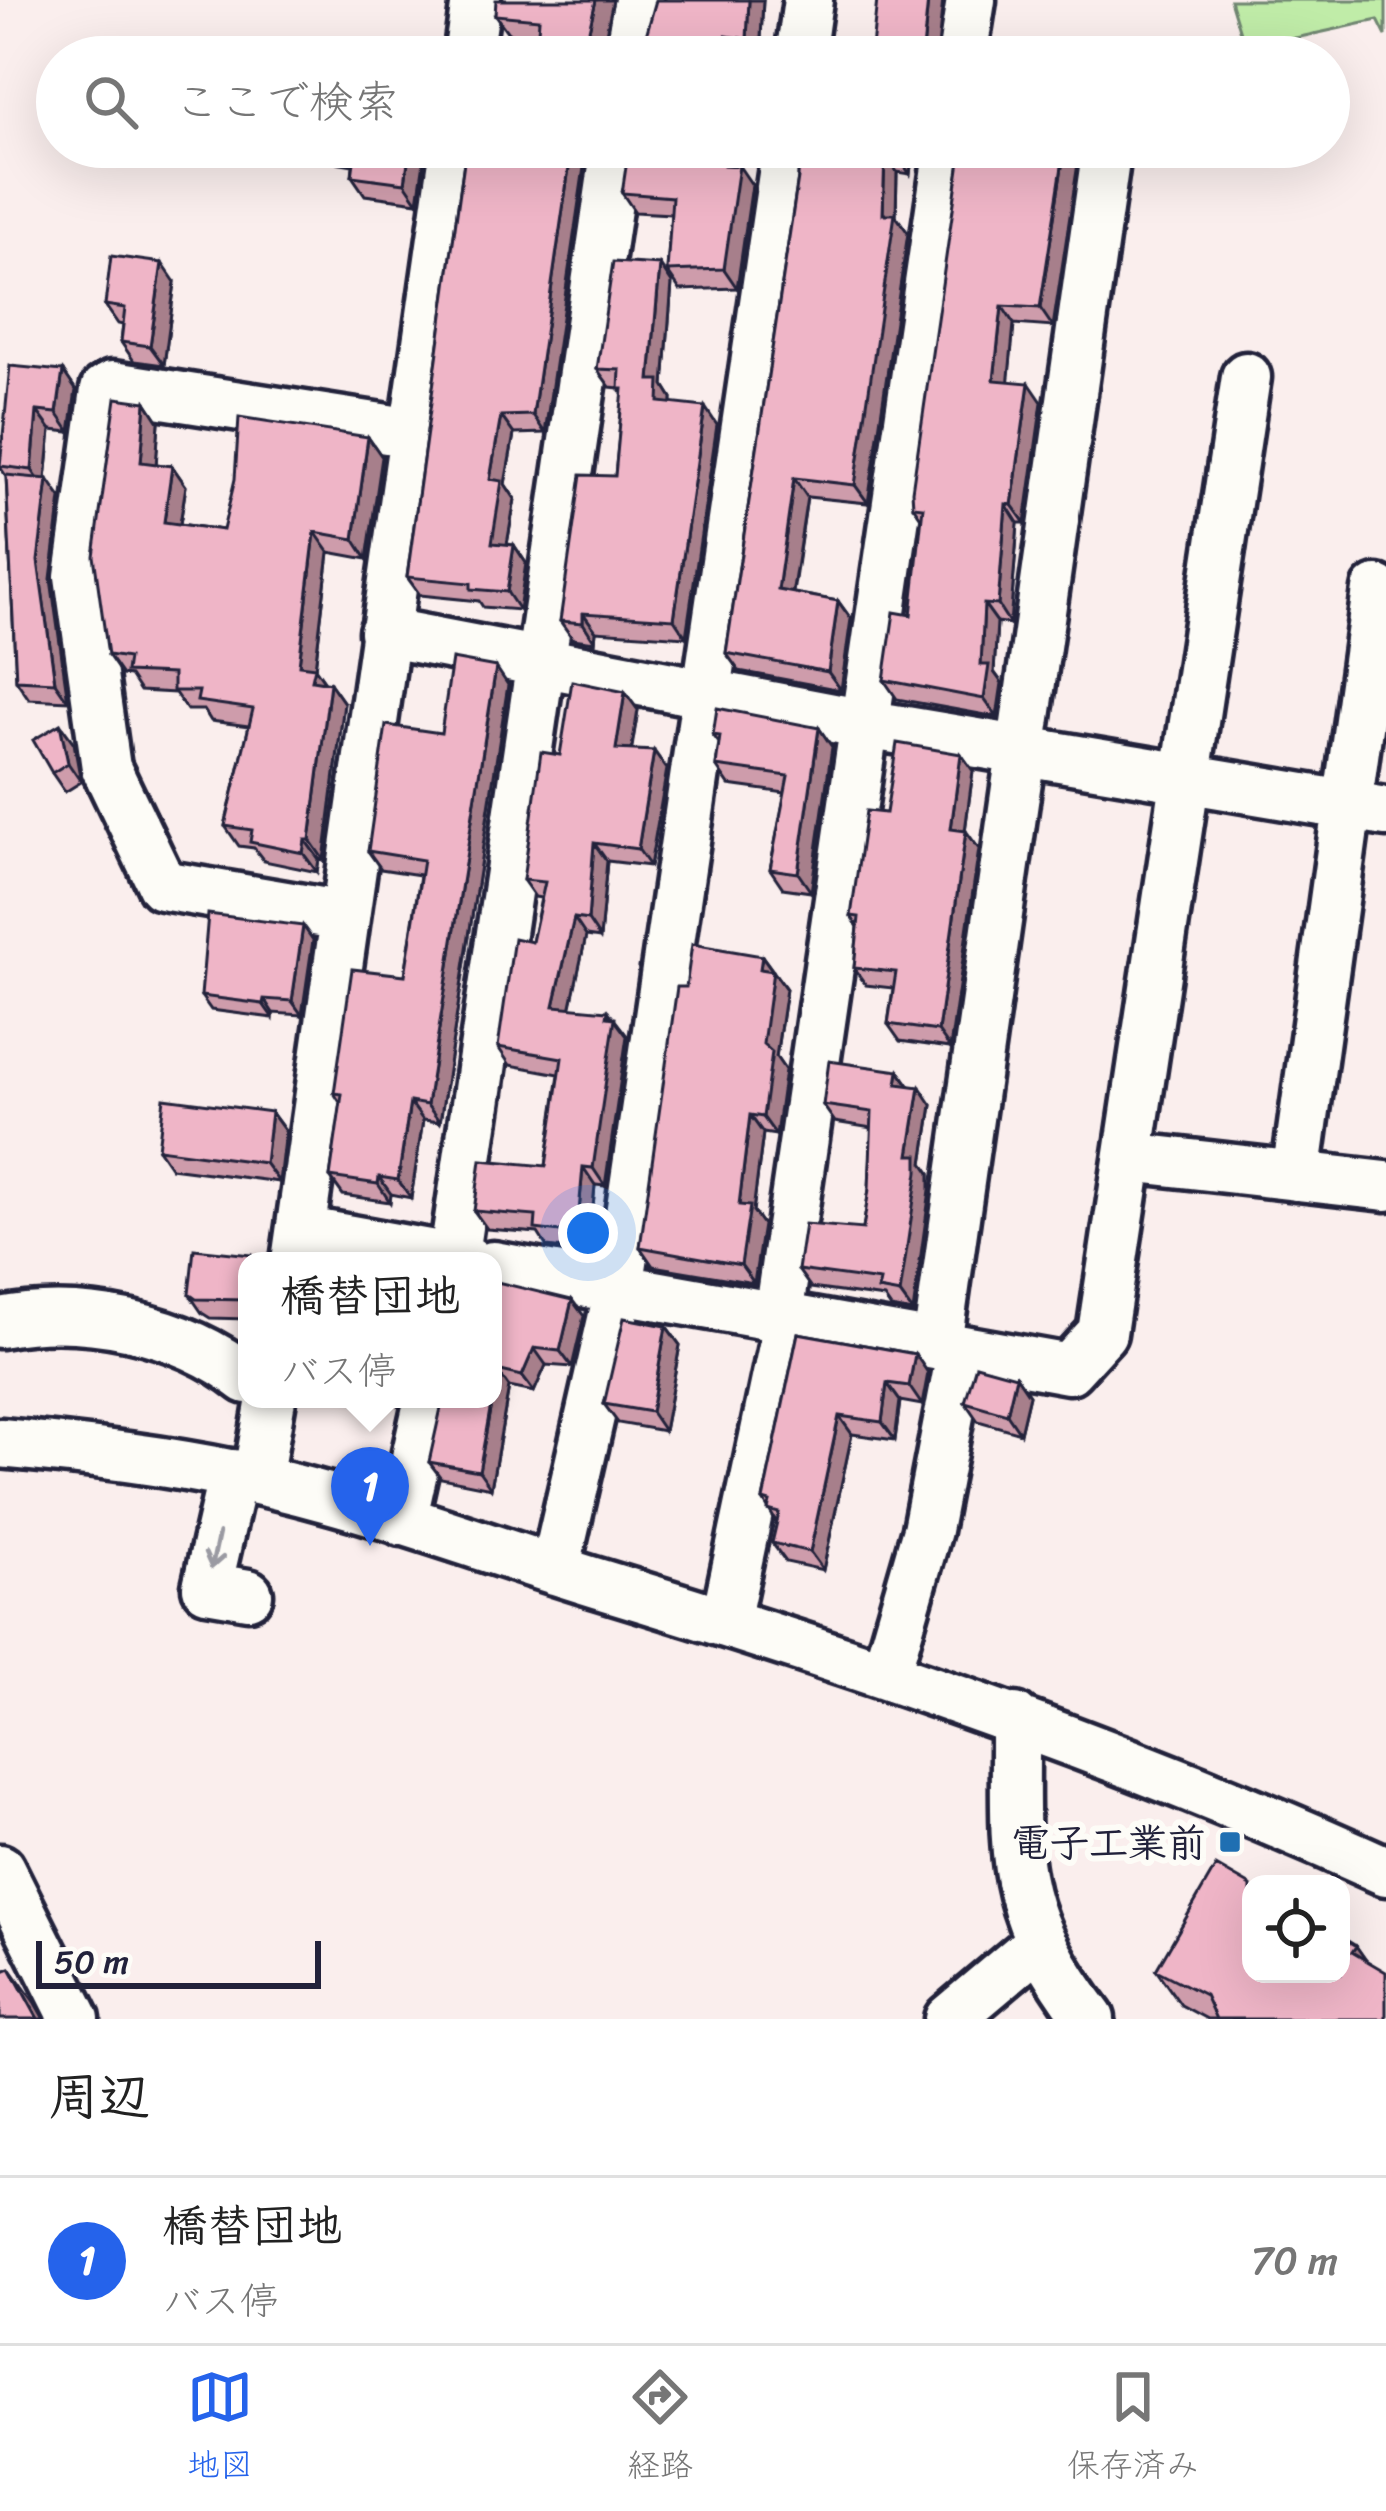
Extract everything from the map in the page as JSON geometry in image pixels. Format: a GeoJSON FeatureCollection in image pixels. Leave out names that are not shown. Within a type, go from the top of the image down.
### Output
{"type":"FeatureCollection","features":[{"type":"Feature","properties":{"kind":"street"},"geometry":{"type":"LineString","coordinates":[[471,36],[476,0]]}},
{"type":"Feature","properties":{"kind":"street"},"geometry":{"type":"LineString","coordinates":[[632,36],[638,0]]}},
{"type":"Feature","properties":{"kind":"street"},"geometry":{"type":"LineString","coordinates":[[803,36],[808,0]]}},
{"type":"Feature","properties":{"kind":"street"},"geometry":{"type":"LineString","coordinates":[[965,36],[970,0]]}},
{"type":"Feature","properties":{"kind":"street"},"geometry":{"type":"LineString","coordinates":[[366,1252],[299,1246],[452,168]]}},
{"type":"Feature","properties":{"kind":"street"},"geometry":{"type":"LineString","coordinates":[[468,1252],[540,661],[613,168]]}},
{"type":"Feature","properties":{"kind":"street"},"geometry":{"type":"LineString","coordinates":[[555,1570],[619,1288],[784,168]]}},
{"type":"Feature","properties":{"kind":"street"},"geometry":{"type":"LineString","coordinates":[[725,1622],[784,1317],[946,168]]}},
{"type":"Feature","properties":{"kind":"street"},"geometry":{"type":"LineString","coordinates":[[886,1672],[927,1530],[1022,747],[1104,168]]}},
{"type":"Feature","properties":{"kind":"street"},"geometry":{"type":"LineString","coordinates":[[502,1267],[1070,1369],[1102,1334],[1246,377]]}},
{"type":"Feature","properties":{"kind":"street"},"geometry":{"type":"LineString","coordinates":[[344,916],[162,885],[106,768],[79,576],[105,390],[112,386],[413,433]]}},
{"type":"Feature","properties":{"kind":"street"},"geometry":{"type":"LineString","coordinates":[[1296,1176],[1367,809],[1377,590]]}},
{"type":"Feature","properties":{"kind":"street"},"geometry":{"type":"LineString","coordinates":[[384,632],[865,724],[1367,809]]}},
{"type":"Feature","properties":{"kind":"street"},"geometry":{"type":"LineString","coordinates":[[1129,1157],[1386,1186]]}},
{"type":"Feature","properties":{"kind":"street"},"geometry":{"type":"LineString","coordinates":[[0,1323],[95,1316],[130,1324],[238,1375]]}},
{"type":"Feature","properties":{"kind":"street"},"geometry":{"type":"LineString","coordinates":[[248,1594],[207,1587],[268,1408]]}},
{"type":"Feature","properties":{"kind":"street"},"geometry":{"type":"LineString","coordinates":[[402,1521],[427,1408]]}},
{"type":"Feature","properties":{"kind":"street"},"geometry":{"type":"LineString","coordinates":[[0,1442],[110,1453],[245,1477],[402,1521],[886,1672],[1016,1718],[1386,1871]]}},
{"type":"Feature","properties":{"kind":"street"},"geometry":{"type":"LineString","coordinates":[[1016,1718],[1016,1861],[1026,1917],[1090,2019]]}},
{"type":"Feature","properties":{"kind":"street"},"geometry":{"type":"LineString","coordinates":[[0,1869],[75,2019]]}},
{"type":"Feature","properties":{"kind":"street"},"geometry":{"type":"LineString","coordinates":[[949,2019],[1039,1943]]}},
{"type":"Feature","properties":{"kind":"green space"},"geometry":{"type":"Polygon","coordinates":[[[1230,0],[1386,0],[1386,36],[1378,20],[1305,36],[1241,36],[1230,0]]]}},
{"type":"Feature","properties":{"kind":"building"},"geometry":{"type":"Polygon","coordinates":[[[496,0],[596,0],[588,36],[538,36],[539,19],[495,15],[496,0]]]}},
{"type":"Feature","properties":{"kind":"building"},"geometry":{"type":"Polygon","coordinates":[[[656,0],[749,0],[747,36],[646,36],[656,0]]]}},
{"type":"Feature","properties":{"kind":"building"},"geometry":{"type":"Polygon","coordinates":[[[877,0],[928,0],[924,36],[873,36],[877,0]]]}},
{"type":"Feature","properties":{"kind":"building"},"geometry":{"type":"Polygon","coordinates":[[[353,168],[407,168],[405,183],[352,176],[353,168]]]}},
{"type":"Feature","properties":{"kind":"building"},"geometry":{"type":"Polygon","coordinates":[[[463,168],[569,168],[533,415],[501,416],[490,479],[502,481],[492,543],[514,545],[507,592],[407,577],[463,168]]]}},
{"type":"Feature","properties":{"kind":"building"},"geometry":{"type":"Polygon","coordinates":[[[626,168],[739,168],[724,269],[667,271],[672,197],[622,193],[626,168]]]}},
{"type":"Feature","properties":{"kind":"building"},"geometry":{"type":"Polygon","coordinates":[[[798,168],[885,168],[883,214],[895,214],[855,485],[794,478],[778,590],[838,601],[828,672],[726,653],[798,168]]]}},
{"type":"Feature","properties":{"kind":"building"},"geometry":{"type":"Polygon","coordinates":[[[959,168],[1062,168],[1040,308],[1002,306],[994,380],[1029,383],[1012,505],[1006,504],[998,605],[984,604],[981,665],[989,665],[984,699],[884,680],[894,612],[911,615],[923,507],[913,506],[959,168]]]}},
{"type":"Feature","properties":{"kind":"building"},"geometry":{"type":"Polygon","coordinates":[[[111,256],[162,263],[150,346],[121,342],[125,308],[105,305],[111,256]]]}},
{"type":"Feature","properties":{"kind":"building"},"geometry":{"type":"Polygon","coordinates":[[[613,262],[660,265],[650,380],[660,380],[659,402],[705,407],[674,619],[583,613],[583,623],[560,621],[581,475],[615,476],[623,389],[619,389],[620,370],[597,369],[613,262]]]}},
{"type":"Feature","properties":{"kind":"building"},"geometry":{"type":"Polygon","coordinates":[[[10,366],[63,371],[57,413],[37,411],[32,470],[0,466],[10,366]]]}},
{"type":"Feature","properties":{"kind":"building"},"geometry":{"type":"Polygon","coordinates":[[[116,398],[146,402],[141,462],[172,466],[164,522],[223,530],[235,479],[239,417],[368,437],[354,539],[315,532],[299,665],[315,667],[312,680],[330,683],[310,840],[305,840],[303,853],[250,842],[252,830],[225,826],[253,709],[197,701],[199,691],[173,691],[173,674],[126,672],[128,658],[108,655],[94,556],[116,398]]]}},
{"type":"Feature","properties":{"kind":"building"},"geometry":{"type":"Polygon","coordinates":[[[6,475],[48,479],[38,561],[55,682],[16,680],[6,475]]]}},
{"type":"Feature","properties":{"kind":"building"},"geometry":{"type":"Polygon","coordinates":[[[452,659],[496,667],[427,1105],[410,1102],[398,1180],[379,1177],[378,1184],[330,1177],[342,1094],[334,1093],[352,969],[405,975],[423,860],[368,851],[386,725],[441,733],[452,659]]]}},
{"type":"Feature","properties":{"kind":"building"},"geometry":{"type":"Polygon","coordinates":[[[572,681],[625,692],[616,749],[654,751],[638,849],[594,843],[588,920],[574,918],[554,1006],[608,1011],[607,1017],[615,1018],[593,1168],[583,1167],[577,1234],[535,1229],[536,1216],[474,1211],[481,1160],[546,1166],[562,1058],[498,1047],[514,938],[532,942],[545,882],[523,880],[541,752],[560,755],[572,681]]]}},
{"type":"Feature","properties":{"kind":"building"},"geometry":{"type":"Polygon","coordinates":[[[717,708],[819,728],[798,873],[770,869],[788,776],[716,766],[717,708]]]}},
{"type":"Feature","properties":{"kind":"building"},"geometry":{"type":"Polygon","coordinates":[[[60,724],[68,763],[52,773],[33,740],[60,724]]]}},
{"type":"Feature","properties":{"kind":"building"},"geometry":{"type":"Polygon","coordinates":[[[897,743],[961,754],[951,829],[966,831],[938,1031],[888,1024],[896,972],[854,968],[859,917],[851,916],[866,811],[886,813],[897,743]]]}},
{"type":"Feature","properties":{"kind":"building"},"geometry":{"type":"Polygon","coordinates":[[[208,914],[303,926],[292,1001],[264,999],[263,1004],[201,996],[208,914]]]}},
{"type":"Feature","properties":{"kind":"building"},"geometry":{"type":"Polygon","coordinates":[[[692,944],[762,956],[760,969],[773,971],[763,1044],[772,1052],[763,1117],[750,1115],[739,1205],[750,1206],[741,1265],[640,1247],[677,987],[686,987],[692,944]]]}},
{"type":"Feature","properties":{"kind":"building"},"geometry":{"type":"Polygon","coordinates":[[[829,1061],[899,1071],[897,1084],[920,1087],[909,1155],[918,1155],[918,1172],[900,1294],[878,1290],[880,1281],[798,1270],[805,1224],[863,1229],[869,1189],[872,1112],[823,1105],[829,1061]]]}},
{"type":"Feature","properties":{"kind":"building"},"geometry":{"type":"Polygon","coordinates":[[[164,1098],[271,1112],[265,1163],[158,1149],[164,1098]]]}},
{"type":"Feature","properties":{"kind":"building"},"geometry":{"type":"Polygon","coordinates":[[[194,1249],[238,1254],[238,1300],[196,1299],[189,1294],[194,1249]]]}},
{"type":"Feature","properties":{"kind":"building"},"geometry":{"type":"Polygon","coordinates":[[[502,1283],[572,1300],[560,1351],[534,1348],[522,1376],[502,1371],[502,1283]]]}},
{"type":"Feature","properties":{"kind":"building"},"geometry":{"type":"Polygon","coordinates":[[[624,1318],[666,1326],[651,1412],[604,1404],[624,1318]]]}},
{"type":"Feature","properties":{"kind":"building"},"geometry":{"type":"Polygon","coordinates":[[[798,1333],[915,1354],[909,1386],[887,1383],[882,1422],[839,1416],[810,1552],[772,1543],[779,1513],[768,1510],[770,1502],[763,1500],[798,1333]]]}},
{"type":"Feature","properties":{"kind":"building"},"geometry":{"type":"Polygon","coordinates":[[[976,1365],[1016,1376],[1007,1414],[965,1402],[976,1365]]]}},
{"type":"Feature","properties":{"kind":"building"},"geometry":{"type":"Polygon","coordinates":[[[441,1408],[490,1408],[479,1471],[429,1462],[441,1408]]]}},
{"type":"Feature","properties":{"kind":"building"},"geometry":{"type":"Polygon","coordinates":[[[1216,1866],[1242,1881],[1242,1983],[1350,1983],[1350,1942],[1356,1946],[1352,1952],[1386,1972],[1386,2019],[1216,2019],[1205,1995],[1156,1970],[1216,1866]]]}},
{"type":"Feature","properties":{"kind":"building"},"geometry":{"type":"Polygon","coordinates":[[[10,1968],[38,2019],[0,2019],[0,1972],[10,1968]]]}},
{"type":"Feature","properties":{"kind":"place","name":"橋替団地"},"geometry":{"type":"Point","coordinates":[370,1546]}},
{"type":"Feature","properties":{"kind":"place","name":"電子工業前"},"geometry":{"type":"Point","coordinates":[1230,1842]}}]}
